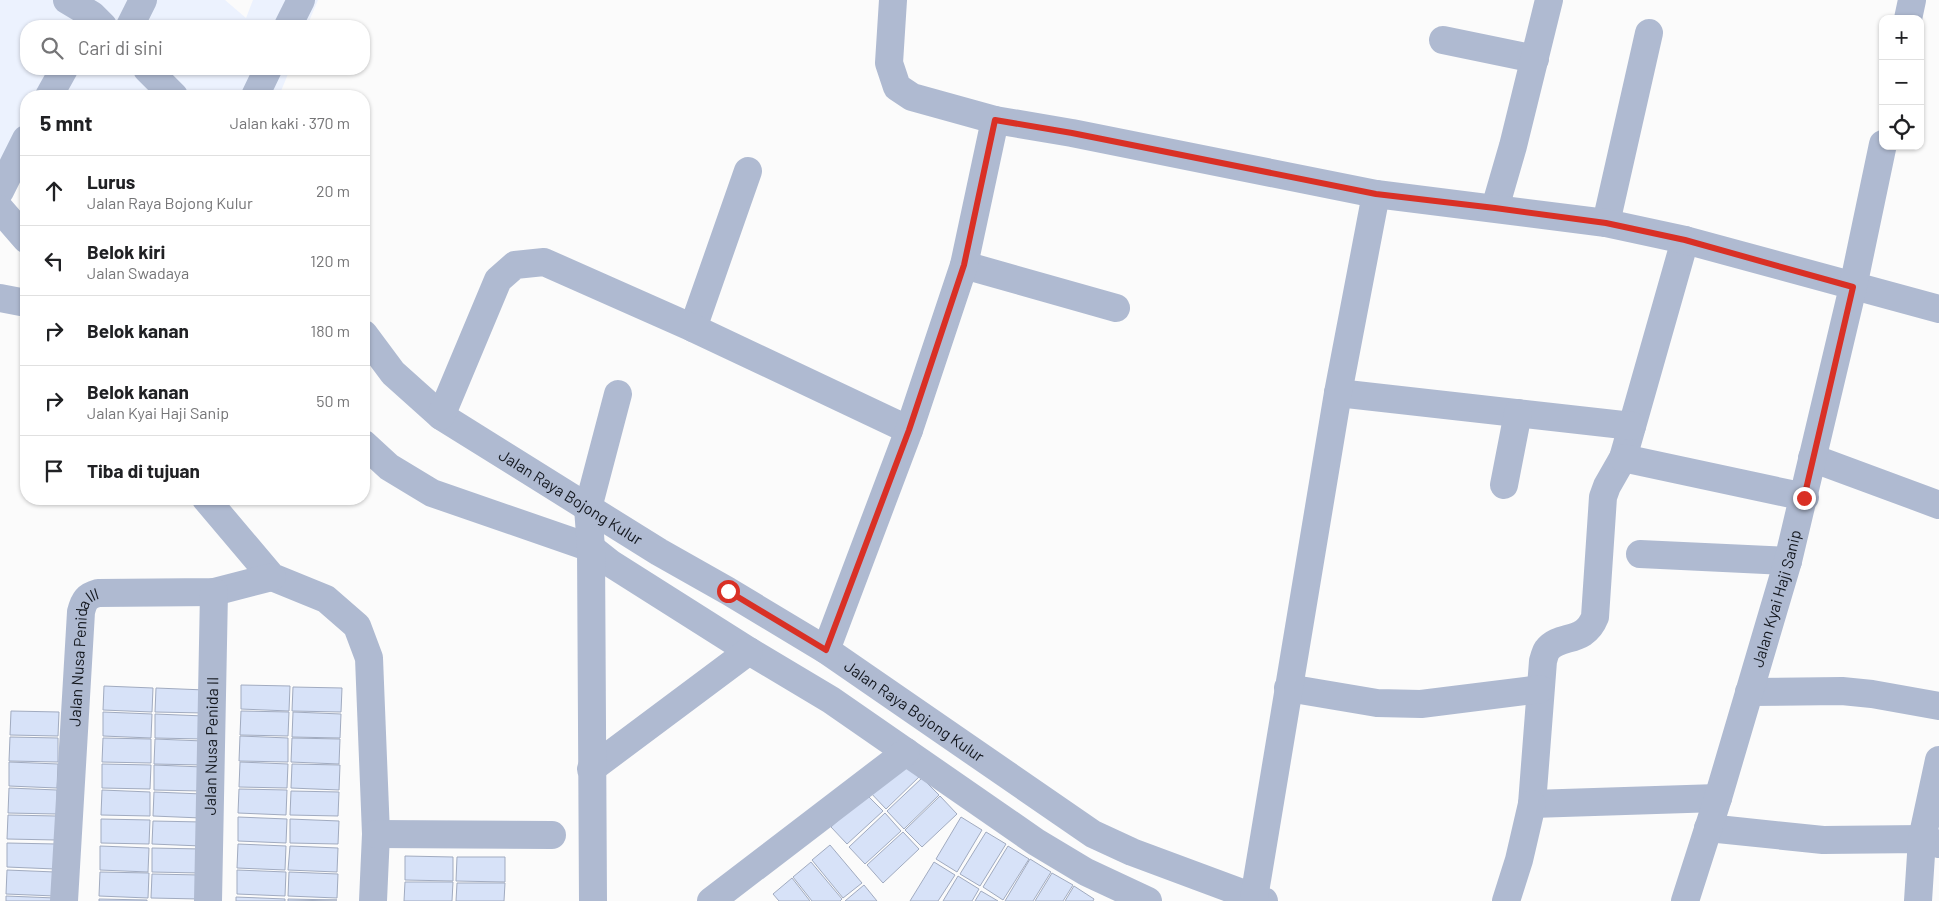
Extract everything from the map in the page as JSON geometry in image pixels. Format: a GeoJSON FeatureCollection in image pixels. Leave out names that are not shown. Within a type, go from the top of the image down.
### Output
{"type":"FeatureCollection","features":[{"type":"Feature","properties":{"kind":"street"},"geometry":{"type":"LineString","coordinates":[[68,0],[91,20]]}},
{"type":"Feature","properties":{"kind":"street"},"geometry":{"type":"LineString","coordinates":[[133,20],[143,0]]}},
{"type":"Feature","properties":{"kind":"street"},"geometry":{"type":"LineString","coordinates":[[291,20],[301,0]]}},
{"type":"Feature","properties":{"kind":"street"},"geometry":{"type":"LineString","coordinates":[[892,0],[889,64],[897,87],[912,98],[995,120],[1072,133],[1376,194],[1606,223],[1685,240],[1939,309]]}},
{"type":"Feature","properties":{"kind":"street"},"geometry":{"type":"LineString","coordinates":[[1495,208],[1513,146],[1549,0]]}},
{"type":"Feature","properties":{"kind":"street"},"geometry":{"type":"LineString","coordinates":[[1909,15],[1912,0]]}},
{"type":"Feature","properties":{"kind":"street"},"geometry":{"type":"LineString","coordinates":[[1606,223],[1649,33]]}},
{"type":"Feature","properties":{"kind":"street"},"geometry":{"type":"LineString","coordinates":[[1443,40],[1535,59]]}},
{"type":"Feature","properties":{"kind":"street"},"geometry":{"type":"LineString","coordinates":[[52,90],[61,75]]}},
{"type":"Feature","properties":{"kind":"street"},"geometry":{"type":"LineString","coordinates":[[154,75],[168,90]]}},
{"type":"Feature","properties":{"kind":"street"},"geometry":{"type":"LineString","coordinates":[[258,90],[265,75]]}},
{"type":"Feature","properties":{"kind":"street"},"geometry":{"type":"LineString","coordinates":[[826,650],[909,430],[964,265],[995,120]]}},
{"type":"Feature","properties":{"kind":"street","name":"Jalan Kyai Haji Sanip"},"geometry":{"type":"LineString","coordinates":[[1685,901],[1718,798],[1788,561],[1853,287],[1882,150]]}},
{"type":"Feature","properties":{"kind":"street"},"geometry":{"type":"LineString","coordinates":[[0,191],[20,151]]}},
{"type":"Feature","properties":{"kind":"street"},"geometry":{"type":"LineString","coordinates":[[692,328],[748,171]]}},
{"type":"Feature","properties":{"kind":"street"},"geometry":{"type":"LineString","coordinates":[[1259,899],[1288,688],[1338,393],[1376,194]]}},
{"type":"Feature","properties":{"kind":"street"},"geometry":{"type":"LineString","coordinates":[[0,209],[20,232]]}},
{"type":"Feature","properties":{"kind":"street"},"geometry":{"type":"LineString","coordinates":[[1506,901],[1519,860],[1532,804],[1543,661],[1547,651],[1553,645],[1582,634],[1591,628],[1594,617],[1603,498],[1607,486],[1623,458],[1685,240]]}},
{"type":"Feature","properties":{"kind":"street"},"geometry":{"type":"LineString","coordinates":[[441,416],[498,280],[516,265],[544,262],[692,328],[909,430]]}},
{"type":"Feature","properties":{"kind":"street"},"geometry":{"type":"LineString","coordinates":[[964,265],[1116,308]]}},
{"type":"Feature","properties":{"kind":"street"},"geometry":{"type":"LineString","coordinates":[[0,298],[20,303]]}},
{"type":"Feature","properties":{"kind":"street","name":"Jalan Raya Bojong Kulur"},"geometry":{"type":"LineString","coordinates":[[370,342],[393,373],[441,416],[659,552],[826,650],[1093,834],[1132,852],[1259,899]]}},
{"type":"Feature","properties":{"kind":"street"},"geometry":{"type":"LineString","coordinates":[[1338,393],[1632,426]]}},
{"type":"Feature","properties":{"kind":"street"},"geometry":{"type":"LineString","coordinates":[[593,901],[591,548],[588,508],[618,394]]}},
{"type":"Feature","properties":{"kind":"street"},"geometry":{"type":"LineString","coordinates":[[1504,485],[1518,413]]}},
{"type":"Feature","properties":{"kind":"street"},"geometry":{"type":"LineString","coordinates":[[370,450],[389,467],[432,493],[591,548],[610,563],[749,651],[832,700],[1036,842],[1086,872],[1148,901]]}},
{"type":"Feature","properties":{"kind":"street"},"geometry":{"type":"LineString","coordinates":[[1623,458],[1804,498]]}},
{"type":"Feature","properties":{"kind":"street"},"geometry":{"type":"LineString","coordinates":[[1812,458],[1939,505]]}},
{"type":"Feature","properties":{"kind":"street"},"geometry":{"type":"LineString","coordinates":[[211,505],[272,576],[326,599],[357,626],[369,658],[376,834],[373,901]]}},
{"type":"Feature","properties":{"kind":"street"},"geometry":{"type":"LineString","coordinates":[[1640,554],[1788,561]]}},
{"type":"Feature","properties":{"kind":"street","name":"Jalan Nusa Penida III"},"geometry":{"type":"LineString","coordinates":[[64,901],[83,603],[89,596],[98,593],[214,592],[272,576]]}},
{"type":"Feature","properties":{"kind":"street","name":"Jalan Nusa Penida II"},"geometry":{"type":"LineString","coordinates":[[208,901],[214,592]]}},
{"type":"Feature","properties":{"kind":"street"},"geometry":{"type":"LineString","coordinates":[[591,769],[749,651]]}},
{"type":"Feature","properties":{"kind":"street"},"geometry":{"type":"LineString","coordinates":[[1288,688],[1377,703],[1421,704],[1540,689]]}},
{"type":"Feature","properties":{"kind":"street"},"geometry":{"type":"LineString","coordinates":[[1749,692],[1842,691],[1872,694],[1939,706]]}},
{"type":"Feature","properties":{"kind":"street"},"geometry":{"type":"LineString","coordinates":[[711,901],[906,752]]}},
{"type":"Feature","properties":{"kind":"street"},"geometry":{"type":"LineString","coordinates":[[1918,901],[1930,842],[1939,760]]}},
{"type":"Feature","properties":{"kind":"street"},"geometry":{"type":"LineString","coordinates":[[1532,804],[1718,798]]}},
{"type":"Feature","properties":{"kind":"street"},"geometry":{"type":"LineString","coordinates":[[1708,828],[1823,840],[1930,842]]}},
{"type":"Feature","properties":{"kind":"street"},"geometry":{"type":"LineString","coordinates":[[376,834],[552,835]]}},
{"type":"Feature","properties":{"kind":"shaded area"},"geometry":{"type":"Polygon","coordinates":[[[0,0],[225,0],[246,18],[253,0],[318,0],[310,20],[20,20],[20,75],[288,75],[281,90],[20,90],[20,174],[0,206],[0,0]]]}},
{"type":"Feature","properties":{"kind":"building"},"geometry":{"type":"Polygon","coordinates":[[[241,685],[290,686],[289,711],[241,709],[241,685]]]}},
{"type":"Feature","properties":{"kind":"building"},"geometry":{"type":"Polygon","coordinates":[[[104,686],[153,688],[152,712],[103,710],[104,686]]]}},
{"type":"Feature","properties":{"kind":"building"},"geometry":{"type":"Polygon","coordinates":[[[293,687],[342,688],[341,712],[292,711],[293,687]]]}},
{"type":"Feature","properties":{"kind":"building"},"geometry":{"type":"Polygon","coordinates":[[[156,688],[205,690],[204,713],[155,712],[156,688]]]}},
{"type":"Feature","properties":{"kind":"building"},"geometry":{"type":"Polygon","coordinates":[[[11,711],[59,712],[58,736],[10,735],[11,711]]]}},
{"type":"Feature","properties":{"kind":"building"},"geometry":{"type":"Polygon","coordinates":[[[241,711],[289,712],[288,736],[240,735],[241,711]]]}},
{"type":"Feature","properties":{"kind":"building"},"geometry":{"type":"Polygon","coordinates":[[[103,712],[152,714],[151,738],[103,736],[103,712]]]}},
{"type":"Feature","properties":{"kind":"building"},"geometry":{"type":"Polygon","coordinates":[[[293,712],[341,714],[340,738],[292,737],[293,712]]]}},
{"type":"Feature","properties":{"kind":"building"},"geometry":{"type":"Polygon","coordinates":[[[155,714],[204,716],[203,739],[155,738],[155,714]]]}},
{"type":"Feature","properties":{"kind":"building"},"geometry":{"type":"Polygon","coordinates":[[[240,736],[288,738],[288,762],[239,761],[240,736]]]}},
{"type":"Feature","properties":{"kind":"building"},"geometry":{"type":"Polygon","coordinates":[[[10,737],[58,738],[58,762],[9,761],[10,737]]]}},
{"type":"Feature","properties":{"kind":"building"},"geometry":{"type":"Polygon","coordinates":[[[103,738],[151,739],[151,763],[102,762],[103,738]]]}},
{"type":"Feature","properties":{"kind":"building"},"geometry":{"type":"Polygon","coordinates":[[[292,738],[340,739],[339,764],[291,762],[292,738]]]}},
{"type":"Feature","properties":{"kind":"building"},"geometry":{"type":"Polygon","coordinates":[[[155,739],[203,741],[203,765],[154,764],[155,739]]]}},
{"type":"Feature","properties":{"kind":"building"},"geometry":{"type":"Polygon","coordinates":[[[905,758],[921,775],[886,809],[869,791],[905,758]]]}},
{"type":"Feature","properties":{"kind":"building"},"geometry":{"type":"Polygon","coordinates":[[[9,762],[58,764],[57,788],[9,786],[9,762]]]}},
{"type":"Feature","properties":{"kind":"building"},"geometry":{"type":"Polygon","coordinates":[[[240,762],[288,764],[287,788],[239,787],[240,762]]]}},
{"type":"Feature","properties":{"kind":"building"},"geometry":{"type":"Polygon","coordinates":[[[102,764],[151,765],[150,789],[102,788],[102,764]]]}},
{"type":"Feature","properties":{"kind":"building"},"geometry":{"type":"Polygon","coordinates":[[[292,764],[340,765],[339,790],[291,788],[292,764]]]}},
{"type":"Feature","properties":{"kind":"building"},"geometry":{"type":"Polygon","coordinates":[[[154,765],[203,767],[202,791],[154,790],[154,765]]]}},
{"type":"Feature","properties":{"kind":"building"},"geometry":{"type":"Polygon","coordinates":[[[922,778],[939,795],[904,829],[887,811],[922,778]]]}},
{"type":"Feature","properties":{"kind":"building"},"geometry":{"type":"Polygon","coordinates":[[[9,788],[57,790],[57,814],[8,813],[9,788]]]}},
{"type":"Feature","properties":{"kind":"building"},"geometry":{"type":"Polygon","coordinates":[[[239,789],[287,790],[286,815],[238,813],[239,789]]]}},
{"type":"Feature","properties":{"kind":"building"},"geometry":{"type":"Polygon","coordinates":[[[102,790],[150,792],[150,816],[101,815],[102,790]]]}},
{"type":"Feature","properties":{"kind":"building"},"geometry":{"type":"Polygon","coordinates":[[[291,791],[339,792],[338,816],[290,815],[291,791]]]}},
{"type":"Feature","properties":{"kind":"building"},"geometry":{"type":"Polygon","coordinates":[[[154,792],[202,794],[201,818],[153,816],[154,792]]]}},
{"type":"Feature","properties":{"kind":"building"},"geometry":{"type":"Polygon","coordinates":[[[866,794],[883,811],[847,844],[831,827],[866,794]]]}},
{"type":"Feature","properties":{"kind":"building"},"geometry":{"type":"Polygon","coordinates":[[[940,796],[957,814],[922,847],[905,830],[940,796]]]}},
{"type":"Feature","properties":{"kind":"building"},"geometry":{"type":"Polygon","coordinates":[[[885,813],[901,831],[865,864],[849,847],[885,813]]]}},
{"type":"Feature","properties":{"kind":"building"},"geometry":{"type":"Polygon","coordinates":[[[8,815],[56,816],[56,840],[7,839],[8,815]]]}},
{"type":"Feature","properties":{"kind":"building"},"geometry":{"type":"Polygon","coordinates":[[[238,817],[287,819],[286,843],[238,841],[238,817]]]}},
{"type":"Feature","properties":{"kind":"building"},"geometry":{"type":"Polygon","coordinates":[[[961,817],[982,830],[957,872],[936,859],[961,817]]]}},
{"type":"Feature","properties":{"kind":"building"},"geometry":{"type":"Polygon","coordinates":[[[101,819],[150,820],[149,844],[101,843],[101,819]]]}},
{"type":"Feature","properties":{"kind":"building"},"geometry":{"type":"Polygon","coordinates":[[[290,819],[339,821],[338,844],[290,843],[290,819]]]}},
{"type":"Feature","properties":{"kind":"building"},"geometry":{"type":"Polygon","coordinates":[[[153,821],[202,822],[201,846],[152,844],[153,821]]]}},
{"type":"Feature","properties":{"kind":"building"},"geometry":{"type":"Polygon","coordinates":[[[903,832],[919,849],[883,883],[867,865],[903,832]]]}},
{"type":"Feature","properties":{"kind":"building"},"geometry":{"type":"Polygon","coordinates":[[[986,832],[1006,844],[980,886],[960,874],[986,832]]]}},
{"type":"Feature","properties":{"kind":"building"},"geometry":{"type":"Polygon","coordinates":[[[7,843],[56,844],[55,869],[7,867],[7,843]]]}},
{"type":"Feature","properties":{"kind":"building"},"geometry":{"type":"Polygon","coordinates":[[[238,844],[286,846],[285,870],[237,868],[238,844]]]}},
{"type":"Feature","properties":{"kind":"building"},"geometry":{"type":"Polygon","coordinates":[[[830,845],[862,883],[843,898],[812,860],[830,845]]]}},
{"type":"Feature","properties":{"kind":"building"},"geometry":{"type":"Polygon","coordinates":[[[100,846],[149,848],[148,872],[100,870],[100,846]]]}},
{"type":"Feature","properties":{"kind":"building"},"geometry":{"type":"Polygon","coordinates":[[[290,846],[338,848],[337,872],[288,870],[290,846]]]}},
{"type":"Feature","properties":{"kind":"building"},"geometry":{"type":"Polygon","coordinates":[[[1008,846],[1029,859],[1003,900],[983,887],[1008,846]]]}},
{"type":"Feature","properties":{"kind":"building"},"geometry":{"type":"Polygon","coordinates":[[[152,848],[201,849],[200,873],[152,872],[152,848]]]}},
{"type":"Feature","properties":{"kind":"building"},"geometry":{"type":"Polygon","coordinates":[[[405,856],[453,857],[453,881],[405,880],[405,856]]]}},
{"type":"Feature","properties":{"kind":"building"},"geometry":{"type":"Polygon","coordinates":[[[457,857],[505,857],[505,882],[456,881],[457,857]]]}},
{"type":"Feature","properties":{"kind":"building"},"geometry":{"type":"Polygon","coordinates":[[[1030,859],[1051,872],[1033,901],[1005,901],[1030,859]]]}},
{"type":"Feature","properties":{"kind":"building"},"geometry":{"type":"Polygon","coordinates":[[[811,862],[842,899],[840,901],[812,901],[793,877],[811,862]]]}},
{"type":"Feature","properties":{"kind":"building"},"geometry":{"type":"Polygon","coordinates":[[[934,862],[955,875],[938,901],[910,901],[934,862]]]}},
{"type":"Feature","properties":{"kind":"building"},"geometry":{"type":"Polygon","coordinates":[[[7,870],[55,872],[55,896],[6,894],[7,870]]]}},
{"type":"Feature","properties":{"kind":"building"},"geometry":{"type":"Polygon","coordinates":[[[237,870],[286,872],[285,896],[237,894],[237,870]]]}},
{"type":"Feature","properties":{"kind":"building"},"geometry":{"type":"Polygon","coordinates":[[[100,872],[149,873],[148,898],[99,896],[100,872]]]}},
{"type":"Feature","properties":{"kind":"building"},"geometry":{"type":"Polygon","coordinates":[[[289,872],[338,874],[337,898],[288,896],[289,872]]]}},
{"type":"Feature","properties":{"kind":"building"},"geometry":{"type":"Polygon","coordinates":[[[1052,873],[1073,885],[1063,901],[1035,901],[1052,873]]]}},
{"type":"Feature","properties":{"kind":"building"},"geometry":{"type":"Polygon","coordinates":[[[152,874],[200,875],[200,899],[151,898],[152,874]]]}},
{"type":"Feature","properties":{"kind":"building"},"geometry":{"type":"Polygon","coordinates":[[[958,876],[979,889],[972,901],[943,901],[958,876]]]}},
{"type":"Feature","properties":{"kind":"building"},"geometry":{"type":"Polygon","coordinates":[[[792,878],[810,901],[779,901],[773,894],[792,878]]]}},
{"type":"Feature","properties":{"kind":"building"},"geometry":{"type":"Polygon","coordinates":[[[405,882],[453,882],[452,901],[404,901],[405,882]]]}},
{"type":"Feature","properties":{"kind":"building"},"geometry":{"type":"Polygon","coordinates":[[[457,883],[505,883],[504,901],[456,901],[457,883]]]}},
{"type":"Feature","properties":{"kind":"building"},"geometry":{"type":"Polygon","coordinates":[[[864,885],[877,901],[845,901],[864,885]]]}},
{"type":"Feature","properties":{"kind":"building"},"geometry":{"type":"Polygon","coordinates":[[[1074,886],[1094,899],[1093,901],[1065,901],[1074,886]]]}},
{"type":"Feature","properties":{"kind":"building"},"geometry":{"type":"Polygon","coordinates":[[[981,891],[998,901],[975,901],[981,891]]]}},
{"type":"Feature","properties":{"kind":"building"},"geometry":{"type":"Polygon","coordinates":[[[6,896],[55,898],[55,901],[6,901],[6,896]]]}},
{"type":"Feature","properties":{"kind":"building"},"geometry":{"type":"Polygon","coordinates":[[[236,897],[285,899],[285,901],[236,901],[236,897]]]}},
{"type":"Feature","properties":{"kind":"building"},"geometry":{"type":"Polygon","coordinates":[[[99,899],[147,900],[147,901],[99,901],[99,899]]]}},
{"type":"Feature","properties":{"kind":"building"},"geometry":{"type":"Polygon","coordinates":[[[288,899],[337,900],[288,901],[288,899]]]}},
{"type":"Feature","properties":{"kind":"route"},"geometry":{"type":"LineString","coordinates":[[728,591],[826,650],[909,430],[964,265],[995,120],[1072,133],[1376,194],[1606,223],[1685,240],[1853,287],[1804,498]]}}]}
